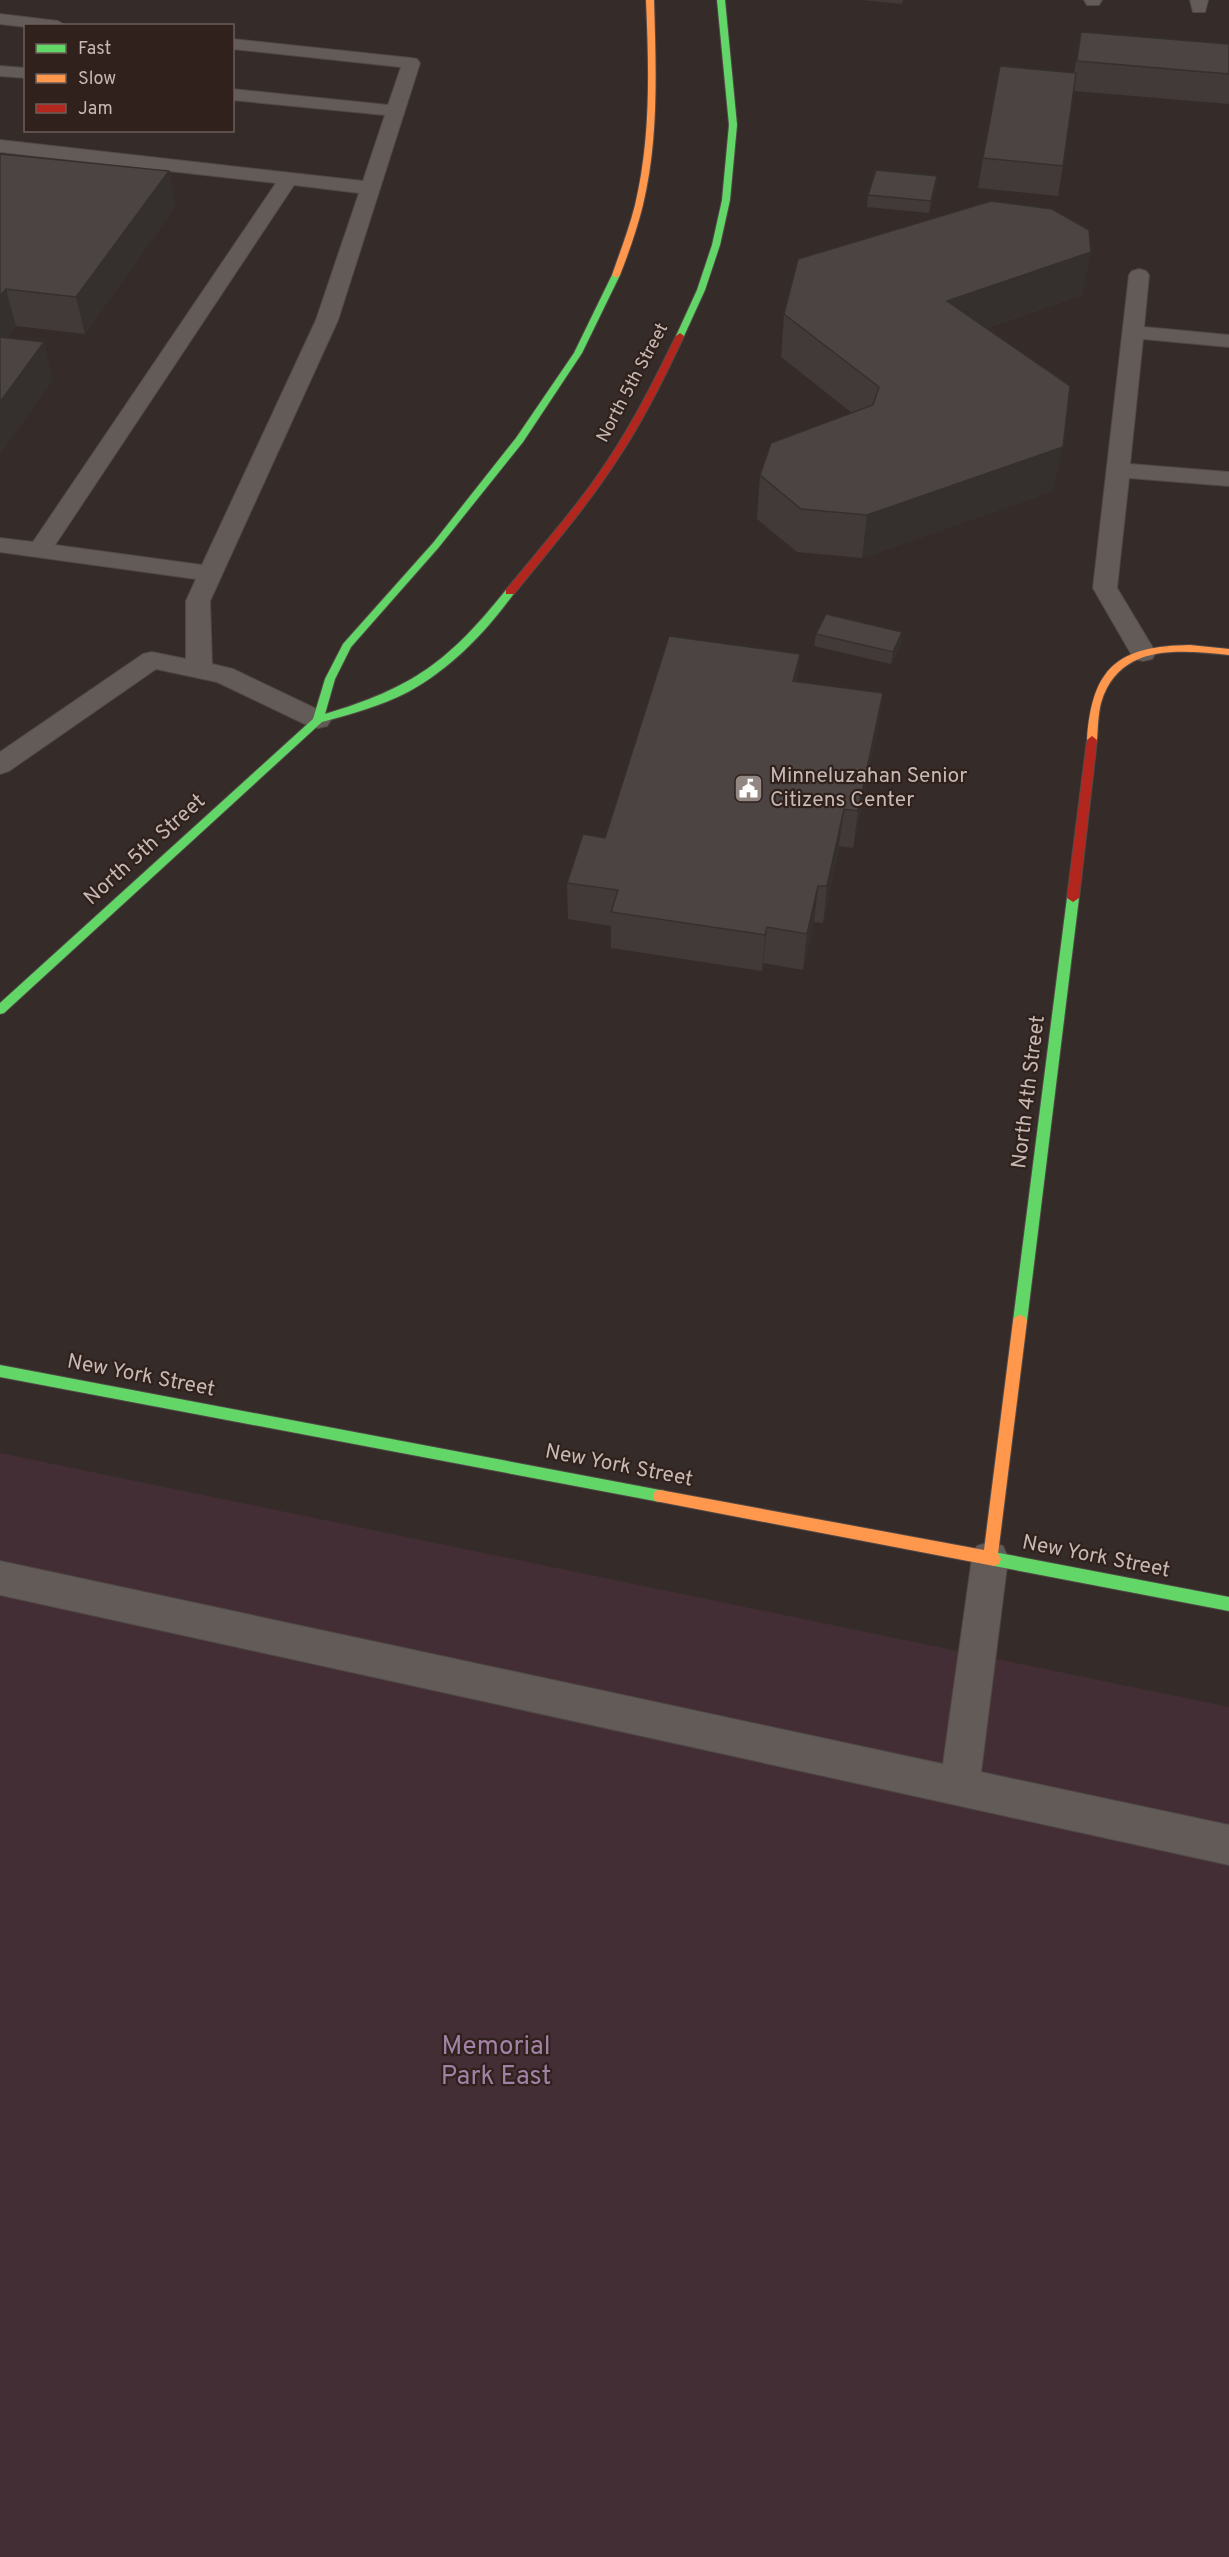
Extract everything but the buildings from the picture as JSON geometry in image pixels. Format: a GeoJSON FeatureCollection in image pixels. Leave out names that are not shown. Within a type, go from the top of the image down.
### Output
{"type":"FeatureCollection","features":[{"type":"Feature","properties":{"kind":"main road"},"geometry":{"type":"LineString","coordinates":[[318,720],[328,685],[341,656],[369,619],[489,483],[533,426],[561,380],[615,279],[642,195],[649,157],[653,123],[650,0]]}},
{"type":"Feature","properties":{"kind":"main road","name":"North 5th Street"},"geometry":{"type":"LineString","coordinates":[[0,1010],[318,720],[370,704],[407,688],[450,658],[502,602],[579,506],[623,444],[652,395],[701,290],[716,245],[726,200],[733,125],[721,0]]}},
{"type":"Feature","properties":{"kind":"main road"},"geometry":{"type":"LineString","coordinates":[[1143,653],[1199,648],[1229,652]]}},
{"type":"Feature","properties":{"kind":"main road","name":"North 4th Street"},"geometry":{"type":"LineString","coordinates":[[990,1558],[1064,985],[1096,701],[1106,681],[1121,663],[1143,653]]}},
{"type":"Feature","properties":{"kind":"main road","name":"New York Street"},"geometry":{"type":"LineString","coordinates":[[0,1371],[1229,1605]]}},
{"type":"Feature","properties":{"kind":"lane"},"geometry":{"type":"LineString","coordinates":[[0,19],[41,24]]}},
{"type":"Feature","properties":{"kind":"lane"},"geometry":{"type":"LineString","coordinates":[[199,670],[198,601],[327,320],[411,63],[234,44]]}},
{"type":"Feature","properties":{"kind":"lane"},"geometry":{"type":"LineString","coordinates":[[0,71],[24,73]]}},
{"type":"Feature","properties":{"kind":"lane"},"geometry":{"type":"LineString","coordinates":[[234,94],[396,111]]}},
{"type":"Feature","properties":{"kind":"lane"},"geometry":{"type":"LineString","coordinates":[[0,146],[370,188]]}},
{"type":"Feature","properties":{"kind":"lane"},"geometry":{"type":"LineString","coordinates":[[40,550],[289,178]]}},
{"type":"Feature","properties":{"kind":"lane"},"geometry":{"type":"LineString","coordinates":[[1139,275],[1105,588],[1143,653]]}},
{"type":"Feature","properties":{"kind":"lane"},"geometry":{"type":"LineString","coordinates":[[1132,332],[1229,341]]}},
{"type":"Feature","properties":{"kind":"lane"},"geometry":{"type":"LineString","coordinates":[[1117,470],[1229,479]]}},
{"type":"Feature","properties":{"kind":"lane"},"geometry":{"type":"LineString","coordinates":[[0,545],[211,574]]}},
{"type":"Feature","properties":{"kind":"lane"},"geometry":{"type":"LineString","coordinates":[[0,765],[152,660],[224,675],[318,720]]}},
{"type":"Feature","properties":{"kind":"lane"},"geometry":{"type":"LineString","coordinates":[[960,1786],[990,1558]]}},
{"type":"Feature","properties":{"kind":"lane"},"geometry":{"type":"LineString","coordinates":[[0,1578],[1229,1845]]}},
{"type":"Feature","properties":{"kind":"green space","name":"Memorial Park East"},"geometry":{"type":"Polygon","coordinates":[[[0,1453],[1229,1707],[1229,2557],[0,2557],[0,1453]]]}},
{"type":"Feature","properties":{"kind":"traffic: fast"},"geometry":{"type":"LineString","coordinates":[[680,336],[701,290],[716,245],[726,200],[733,125],[721,0]]}},
{"type":"Feature","properties":{"kind":"traffic: fast"},"geometry":{"type":"LineString","coordinates":[[318,720],[330,679],[347,646],[436,545],[520,440],[578,353],[616,275]]}},
{"type":"Feature","properties":{"kind":"traffic: fast"},"geometry":{"type":"LineString","coordinates":[[0,1010],[318,720],[384,698],[420,680],[463,646],[510,592]]}},
{"type":"Feature","properties":{"kind":"traffic: fast"},"geometry":{"type":"LineString","coordinates":[[1020,1321],[1073,898]]}},
{"type":"Feature","properties":{"kind":"traffic: fast"},"geometry":{"type":"LineString","coordinates":[[0,1371],[660,1496]]}},
{"type":"Feature","properties":{"kind":"traffic: fast"},"geometry":{"type":"LineString","coordinates":[[994,1559],[1229,1604]]}},
{"type":"Feature","properties":{"kind":"traffic: slow"},"geometry":{"type":"LineString","coordinates":[[616,275],[639,206],[650,139],[652,106],[650,0]]}},
{"type":"Feature","properties":{"kind":"traffic: slow"},"geometry":{"type":"LineString","coordinates":[[1092,740],[1096,703],[1104,682],[1116,668],[1132,658],[1170,649],[1229,652]]}},
{"type":"Feature","properties":{"kind":"traffic: slow"},"geometry":{"type":"LineString","coordinates":[[990,1558],[1020,1321]]}},
{"type":"Feature","properties":{"kind":"traffic: slow"},"geometry":{"type":"LineString","coordinates":[[660,1496],[994,1559]]}},
{"type":"Feature","properties":{"kind":"traffic: jam"},"geometry":{"type":"LineString","coordinates":[[510,592],[612,462],[646,403],[680,336]]}},
{"type":"Feature","properties":{"kind":"traffic: jam"},"geometry":{"type":"LineString","coordinates":[[1073,898],[1092,740]]}},
{"type":"Feature","properties":{"kind":"place","name":"Minneluzahan Senior Citizens Center"},"geometry":{"type":"Point","coordinates":[749,788]}}]}
